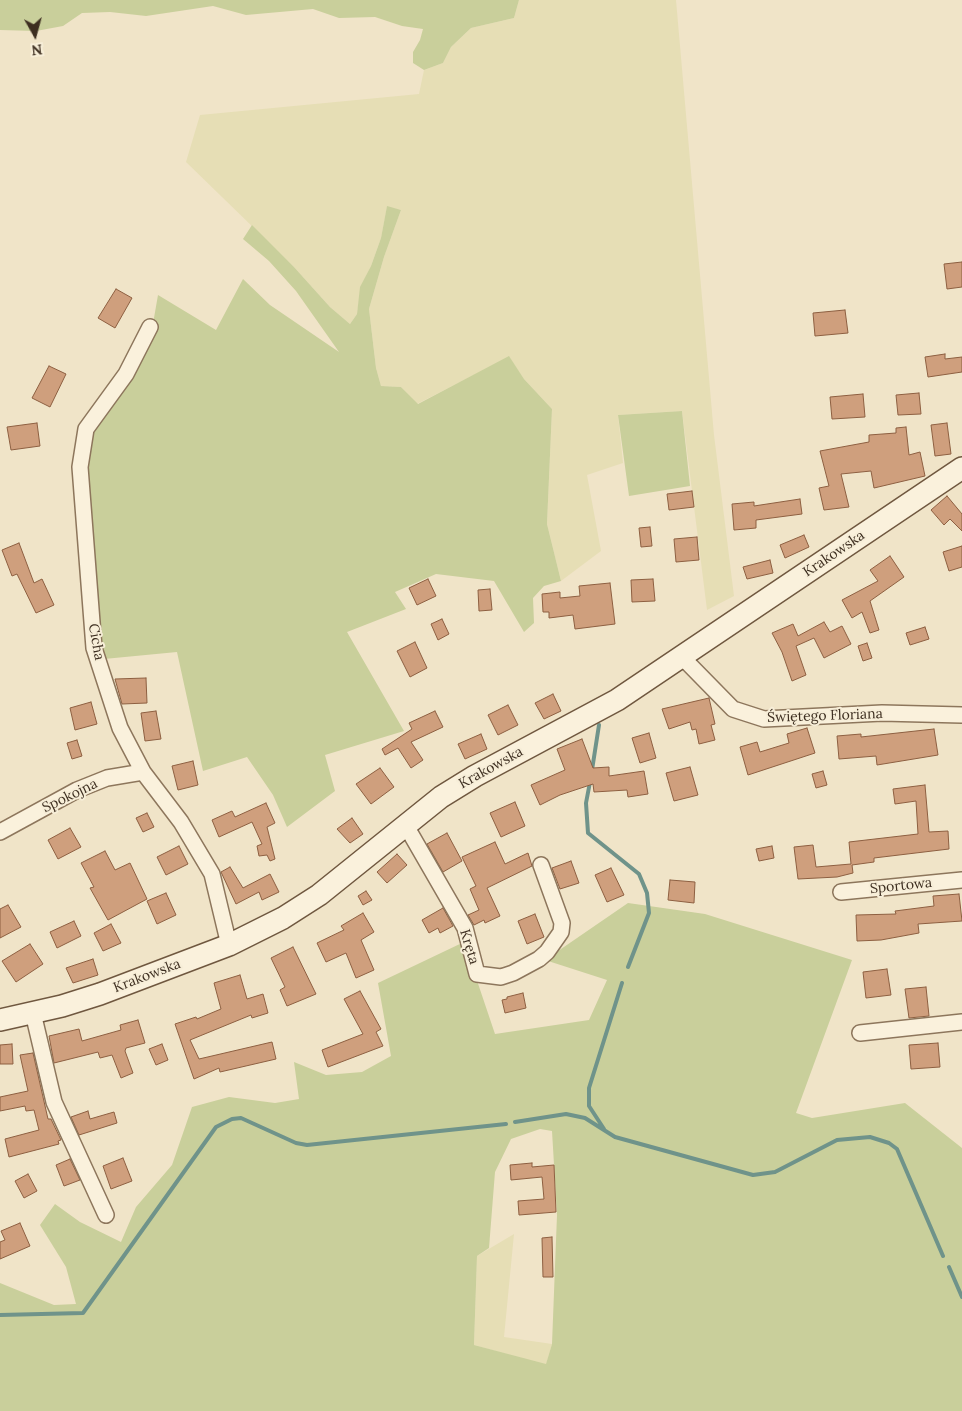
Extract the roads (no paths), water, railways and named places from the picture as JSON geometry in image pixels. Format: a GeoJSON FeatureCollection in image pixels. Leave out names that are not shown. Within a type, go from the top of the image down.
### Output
{"type":"FeatureCollection","features":[{"type":"Feature","properties":{"kind":"street","name":"Cicha"},"geometry":{"type":"LineString","coordinates":[[150,328],[126,374],[86,429],[80,467],[94,648],[120,728],[144,772],[180,822],[212,874],[229,945]]}},
{"type":"Feature","properties":{"kind":"street","name":"Krakowska"},"geometry":{"type":"LineString","coordinates":[[0,1020],[33,1013],[100,994],[229,945],[266,928],[300,908],[337,881],[405,824],[475,776],[595,713],[962,468]]}},
{"type":"Feature","properties":{"kind":"street","name":"Świętego Floriana"},"geometry":{"type":"LineString","coordinates":[[681,656],[734,709],[764,719],[780,720],[830,715],[882,713],[962,715]]}},
{"type":"Feature","properties":{"kind":"street","name":"Spokojna"},"geometry":{"type":"LineString","coordinates":[[0,832],[77,790],[107,778],[144,772]]}},
{"type":"Feature","properties":{"kind":"street","name":"Kręta"},"geometry":{"type":"LineString","coordinates":[[405,824],[465,928],[477,974],[501,977],[513,973],[539,959],[561,932],[562,923],[541,865]]}},
{"type":"Feature","properties":{"kind":"street","name":"Sportowa"},"geometry":{"type":"LineString","coordinates":[[841,892],[962,880]]}},
{"type":"Feature","properties":{"kind":"street"},"geometry":{"type":"LineString","coordinates":[[33,1013],[54,1102],[106,1215]]}},
{"type":"Feature","properties":{"kind":"street"},"geometry":{"type":"LineString","coordinates":[[860,1033],[962,1022]]}},
{"type":"Feature","properties":{"kind":"waterway"},"geometry":{"type":"LineString","coordinates":[[592,770],[599,725]]}},
{"type":"Feature","properties":{"kind":"waterway"},"geometry":{"type":"LineString","coordinates":[[590,782],[586,803],[588,833],[639,874],[647,893],[649,913],[628,967]]}},
{"type":"Feature","properties":{"kind":"waterway"},"geometry":{"type":"LineString","coordinates":[[604,1129],[589,1106],[589,1088],[622,983]]}},
{"type":"Feature","properties":{"kind":"waterway"},"geometry":{"type":"LineString","coordinates":[[515,1122],[566,1114],[585,1118],[615,1137],[753,1175],[775,1172],[837,1140],[870,1137],[889,1143],[897,1149],[943,1256]]}},
{"type":"Feature","properties":{"kind":"waterway"},"geometry":{"type":"LineString","coordinates":[[0,1315],[83,1313],[216,1127],[232,1119],[241,1118],[296,1143],[307,1145],[506,1124]]}},
{"type":"Feature","properties":{"kind":"waterway"},"geometry":{"type":"LineString","coordinates":[[949,1267],[962,1297]]}}]}
